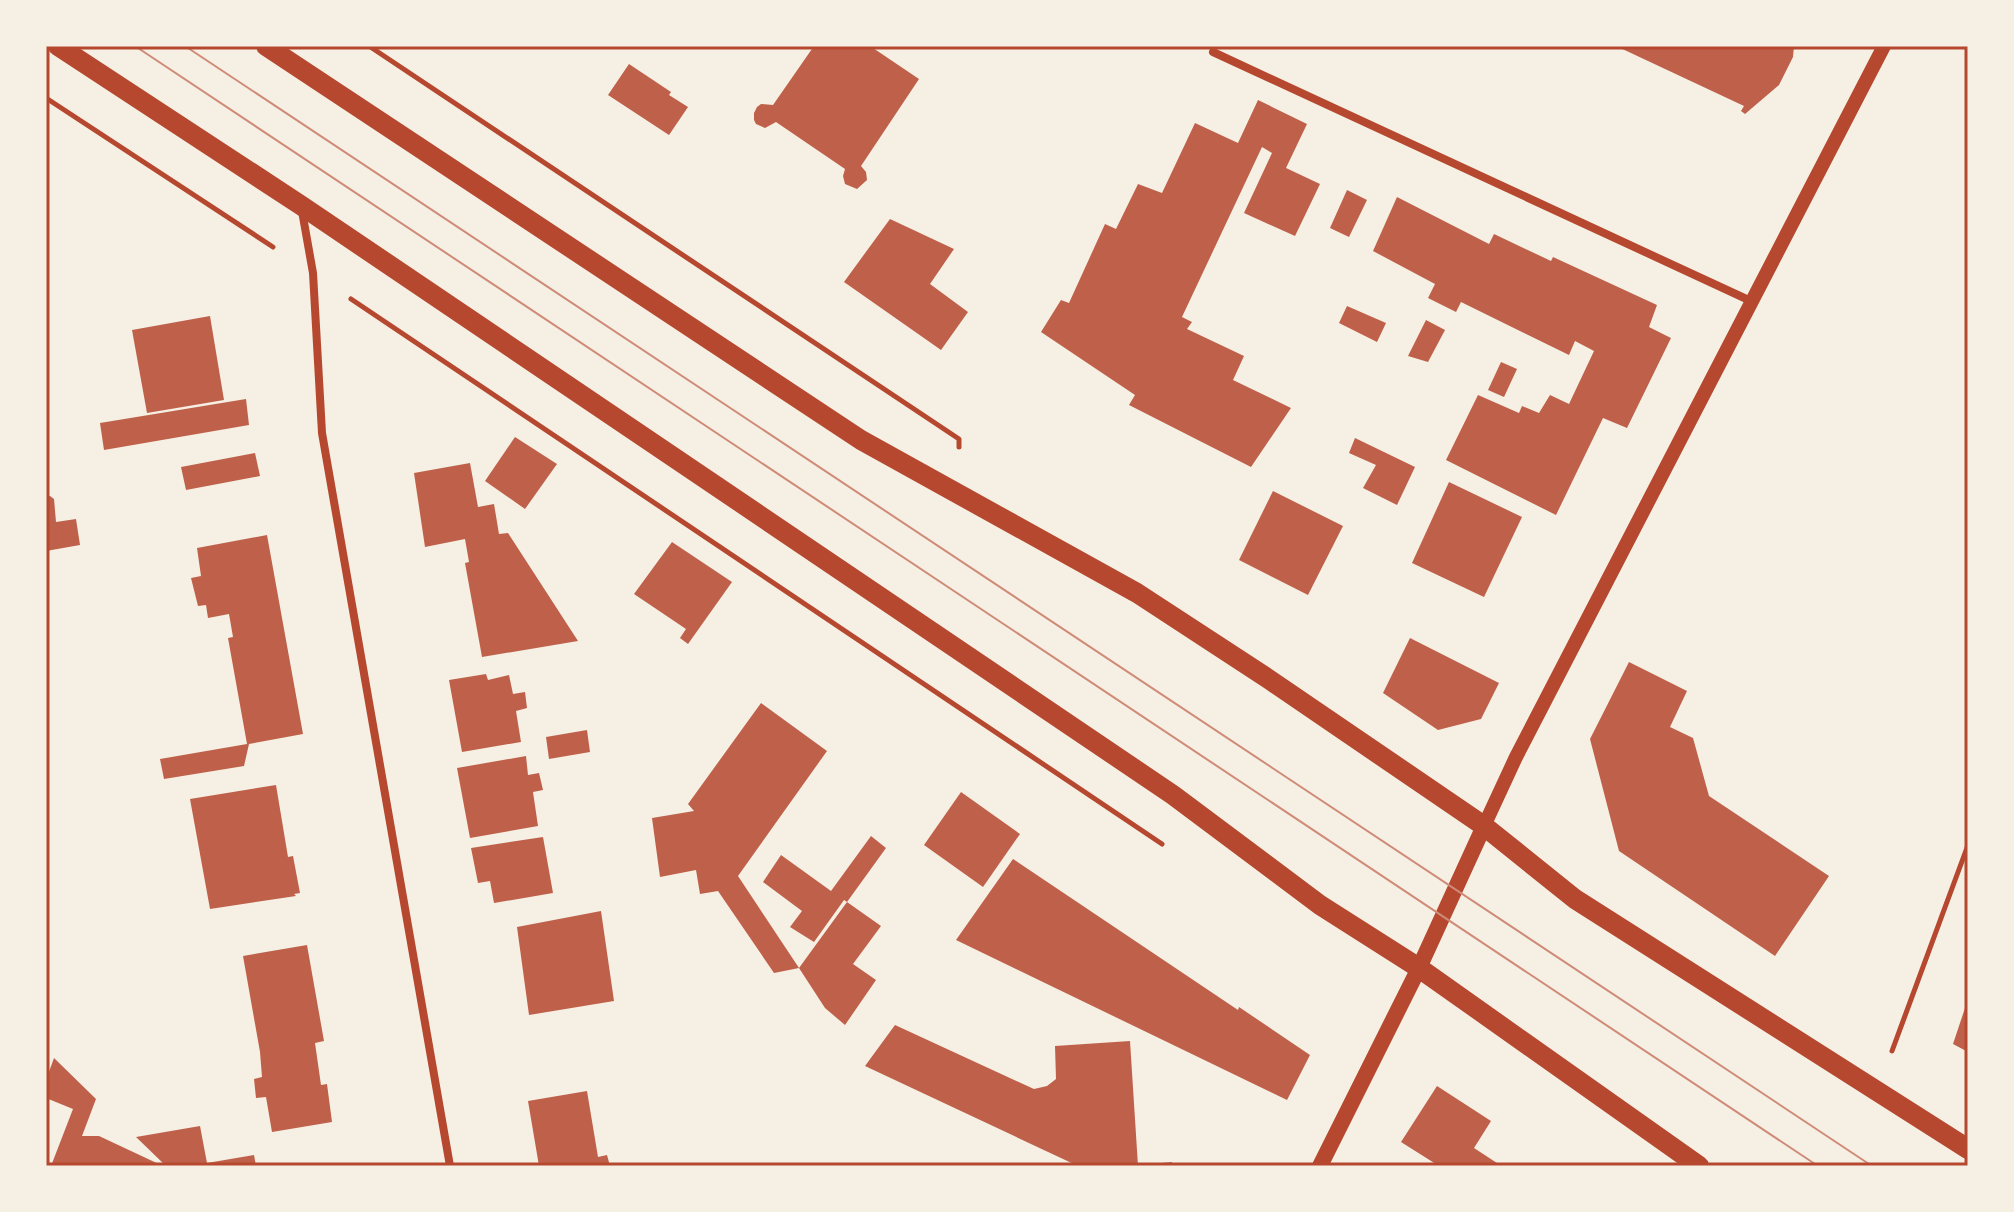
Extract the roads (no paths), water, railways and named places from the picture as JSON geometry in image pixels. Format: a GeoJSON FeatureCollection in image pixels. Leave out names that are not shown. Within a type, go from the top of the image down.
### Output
{"type":"FeatureCollection","features":[{"type":"Feature","properties":{"kind":"main road"},"geometry":{"type":"LineString","coordinates":[[58,46],[302,206],[1173,795],[1320,905],[1419,968],[1699,1166]]}},
{"type":"Feature","properties":{"kind":"main road"},"geometry":{"type":"LineString","coordinates":[[266,46],[861,440],[1137,593],[1484,826],[1575,899],[1968,1149]]}},
{"type":"Feature","properties":{"kind":"main road"},"geometry":{"type":"LineString","coordinates":[[1320,1166],[1419,968],[1484,826]]}},
{"type":"Feature","properties":{"kind":"street"},"geometry":{"type":"LineString","coordinates":[[1484,826],[1516,757],[1884,46]]}},
{"type":"Feature","properties":{"kind":"street"},"geometry":{"type":"LineString","coordinates":[[1213,52],[1753,302]]}},
{"type":"Feature","properties":{"kind":"street"},"geometry":{"type":"LineString","coordinates":[[302,206],[313,273],[322,433],[450,1166]]}},
{"type":"Feature","properties":{"kind":"tram line"},"geometry":{"type":"LineString","coordinates":[[135,46],[1818,1166]]}},
{"type":"Feature","properties":{"kind":"tram line"},"geometry":{"type":"LineString","coordinates":[[185,46],[1872,1166]]}}]}
